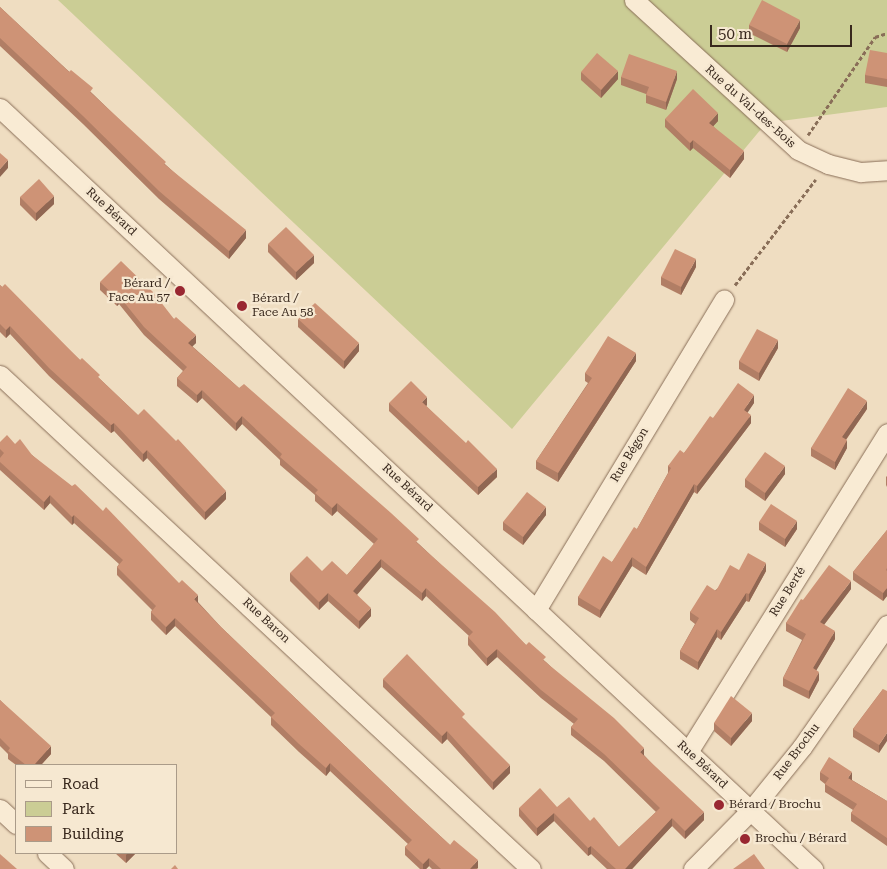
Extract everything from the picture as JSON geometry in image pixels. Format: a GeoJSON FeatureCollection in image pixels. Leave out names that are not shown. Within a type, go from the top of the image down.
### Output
{"type":"FeatureCollection","features":[{"type":"Feature","properties":{"kind":"street","name":"Rue du Val-des-Bois"},"geometry":{"type":"LineString","coordinates":[[634,0],[798,150],[828,164],[861,172],[887,170]]}},
{"type":"Feature","properties":{"kind":"street","name":"Rue Bérard"},"geometry":{"type":"LineString","coordinates":[[0,108],[813,869]]}},
{"type":"Feature","properties":{"kind":"street","name":"Rue Bégon"},"geometry":{"type":"LineString","coordinates":[[536,610],[724,300]]}},
{"type":"Feature","properties":{"kind":"street","name":"Rue Baron"},"geometry":{"type":"LineString","coordinates":[[0,375],[531,869]]}},
{"type":"Feature","properties":{"kind":"street","name":"Rue Berté"},"geometry":{"type":"LineString","coordinates":[[688,752],[887,433]]}},
{"type":"Feature","properties":{"kind":"street","name":"Rue Brochu"},"geometry":{"type":"LineString","coordinates":[[693,869],[751,810],[802,747],[887,625]]}},
{"type":"Feature","properties":{"kind":"street"},"geometry":{"type":"LineString","coordinates":[[0,809],[15,823]]}},
{"type":"Feature","properties":{"kind":"street"},"geometry":{"type":"LineString","coordinates":[[48,854],[64,869]]}},
{"type":"Feature","properties":{"kind":"path"},"geometry":{"type":"LineString","coordinates":[[798,150],[875,37],[887,33]]}},
{"type":"Feature","properties":{"kind":"path"},"geometry":{"type":"LineString","coordinates":[[724,300],[828,164]]}},
{"type":"Feature","properties":{"kind":"green space"},"geometry":{"type":"Polygon","coordinates":[[[58,0],[887,0],[887,107],[766,123],[512,429],[58,0]]]}},
{"type":"Feature","properties":{"kind":"building"},"geometry":{"type":"Polygon","coordinates":[[[762,0],[800,20],[787,44],[749,25],[762,0]]]}},
{"type":"Feature","properties":{"kind":"building"},"geometry":{"type":"Polygon","coordinates":[[[0,7],[69,72],[71,70],[93,88],[90,92],[166,162],[164,164],[246,230],[229,251],[159,191],[0,38],[0,7]]]}},
{"type":"Feature","properties":{"kind":"building"},"geometry":{"type":"Polygon","coordinates":[[[870,50],[887,53],[887,79],[865,75],[870,50]]]}},
{"type":"Feature","properties":{"kind":"building"},"geometry":{"type":"Polygon","coordinates":[[[597,53],[618,71],[601,90],[581,72],[597,53]]]}},
{"type":"Feature","properties":{"kind":"building"},"geometry":{"type":"Polygon","coordinates":[[[629,54],[677,71],[666,102],[646,95],[649,87],[621,77],[629,54]]]}},
{"type":"Feature","properties":{"kind":"building"},"geometry":{"type":"Polygon","coordinates":[[[693,89],[718,113],[709,123],[744,151],[730,170],[693,140],[690,143],[665,119],[693,89]]]}},
{"type":"Feature","properties":{"kind":"building"},"geometry":{"type":"Polygon","coordinates":[[[0,153],[8,160],[0,169],[0,153]]]}},
{"type":"Feature","properties":{"kind":"building"},"geometry":{"type":"Polygon","coordinates":[[[39,179],[54,196],[36,213],[20,197],[39,179]]]}},
{"type":"Feature","properties":{"kind":"building"},"geometry":{"type":"Polygon","coordinates":[[[286,227],[314,255],[296,272],[268,244],[286,227]]]}},
{"type":"Feature","properties":{"kind":"building"},"geometry":{"type":"Polygon","coordinates":[[[675,249],[696,259],[681,287],[661,277],[675,249]]]}},
{"type":"Feature","properties":{"kind":"building"},"geometry":{"type":"Polygon","coordinates":[[[121,261],[153,292],[174,319],[176,317],[196,335],[188,343],[239,388],[244,384],[391,513],[419,539],[416,542],[495,612],[526,645],[529,642],[546,657],[543,660],[614,718],[644,748],[640,752],[704,812],[685,831],[672,818],[625,869],[616,869],[591,846],[588,848],[554,813],[537,828],[519,808],[540,788],[557,807],[569,797],[590,821],[594,817],[619,847],[660,808],[604,754],[571,727],[578,719],[541,690],[497,649],[487,658],[468,637],[473,632],[426,588],[422,593],[381,559],[353,591],[371,608],[359,621],[328,593],[319,602],[290,573],[307,556],[322,571],[332,561],[347,575],[378,539],[337,503],[332,508],[315,493],[318,490],[280,457],[282,454],[242,416],[236,423],[202,390],[197,395],[177,378],[187,367],[144,327],[119,296],[117,298],[100,282],[121,261]]]}},
{"type":"Feature","properties":{"kind":"building"},"geometry":{"type":"Polygon","coordinates":[[[5,284],[80,360],[82,358],[100,375],[98,377],[138,415],[144,409],[176,441],[178,439],[226,491],[205,512],[147,450],[143,454],[114,423],[111,425],[49,368],[10,326],[6,330],[0,324],[0,285],[2,287],[5,284]]]}},
{"type":"Feature","properties":{"kind":"building"},"geometry":{"type":"Polygon","coordinates":[[[315,303],[359,343],[344,361],[298,319],[315,303]]]}},
{"type":"Feature","properties":{"kind":"building"},"geometry":{"type":"Polygon","coordinates":[[[757,329],[778,340],[759,373],[739,361],[757,329]]]}},
{"type":"Feature","properties":{"kind":"building"},"geometry":{"type":"Polygon","coordinates":[[[608,336],[636,353],[558,473],[536,461],[592,378],[585,373],[608,336]]]}},
{"type":"Feature","properties":{"kind":"building"},"geometry":{"type":"Polygon","coordinates":[[[411,381],[427,397],[422,402],[466,443],[468,440],[497,469],[478,487],[389,403],[411,381]]]}},
{"type":"Feature","properties":{"kind":"building"},"geometry":{"type":"Polygon","coordinates":[[[738,383],[754,395],[744,410],[751,415],[697,486],[694,484],[646,567],[632,557],[600,610],[578,597],[603,556],[612,562],[634,527],[637,529],[671,468],[668,466],[680,450],[684,453],[710,416],[713,418],[738,383]]]}},
{"type":"Feature","properties":{"kind":"building"},"geometry":{"type":"Polygon","coordinates":[[[848,388],[867,401],[842,437],[847,440],[835,462],[811,448],[848,388]]]}},
{"type":"Feature","properties":{"kind":"building"},"geometry":{"type":"Polygon","coordinates":[[[7,435],[15,444],[20,439],[32,455],[72,486],[75,484],[103,511],[106,507],[179,583],[182,580],[198,595],[194,599],[221,627],[410,808],[450,845],[454,840],[478,860],[470,869],[441,869],[429,858],[423,864],[405,847],[412,840],[330,763],[326,768],[299,744],[271,717],[275,713],[175,618],[166,627],[151,612],[156,606],[117,567],[123,560],[74,515],[72,517],[50,495],[44,502],[0,462],[0,458],[4,453],[0,449],[0,442],[7,435]]]}},
{"type":"Feature","properties":{"kind":"building"},"geometry":{"type":"Polygon","coordinates":[[[765,452],[785,466],[765,493],[745,479],[765,452]]]}},
{"type":"Feature","properties":{"kind":"building"},"geometry":{"type":"Polygon","coordinates":[[[527,492],[546,507],[523,537],[503,522],[527,492]]]}},
{"type":"Feature","properties":{"kind":"building"},"geometry":{"type":"Polygon","coordinates":[[[771,504],[797,521],[785,539],[759,522],[771,504]]]}},
{"type":"Feature","properties":{"kind":"building"},"geometry":{"type":"Polygon","coordinates":[[[887,530],[887,588],[883,593],[853,572],[887,530]]]}},
{"type":"Feature","properties":{"kind":"building"},"geometry":{"type":"Polygon","coordinates":[[[748,553],[766,563],[749,594],[746,593],[721,632],[717,629],[698,662],[680,651],[699,618],[690,612],[707,585],[716,591],[730,565],[739,570],[748,553]]]}},
{"type":"Feature","properties":{"kind":"building"},"geometry":{"type":"Polygon","coordinates":[[[829,565],[851,581],[820,622],[835,631],[813,668],[819,672],[809,691],[783,678],[806,634],[786,623],[801,599],[803,600],[829,565]]]}},
{"type":"Feature","properties":{"kind":"building"},"geometry":{"type":"Polygon","coordinates":[[[407,654],[465,714],[462,717],[510,765],[493,782],[447,731],[442,736],[383,679],[407,654]]]}},
{"type":"Feature","properties":{"kind":"building"},"geometry":{"type":"Polygon","coordinates":[[[883,689],[887,691],[887,733],[879,745],[853,729],[883,689]]]}},
{"type":"Feature","properties":{"kind":"building"},"geometry":{"type":"Polygon","coordinates":[[[731,696],[752,713],[731,738],[714,723],[731,696]]]}},
{"type":"Feature","properties":{"kind":"building"},"geometry":{"type":"Polygon","coordinates":[[[0,700],[51,746],[35,764],[25,764],[8,751],[10,748],[0,738],[0,700]]]}},
{"type":"Feature","properties":{"kind":"building"},"geometry":{"type":"Polygon","coordinates":[[[829,757],[852,772],[848,778],[887,801],[887,838],[851,813],[857,804],[825,784],[829,778],[820,772],[829,757]]]}},
{"type":"Feature","properties":{"kind":"building"},"geometry":{"type":"Polygon","coordinates":[[[0,854],[17,869],[0,869],[0,854]]]}},
{"type":"Feature","properties":{"kind":"building"},"geometry":{"type":"Polygon","coordinates":[[[754,854],[765,869],[733,869],[754,854]]]}},
{"type":"Feature","properties":{"kind":"place","name":"Bérard / Face Au 57"},"geometry":{"type":"Point","coordinates":[180,291]}},
{"type":"Feature","properties":{"kind":"place","name":"Bérard / Face Au 58"},"geometry":{"type":"Point","coordinates":[242,306]}},
{"type":"Feature","properties":{"kind":"place","name":"Bérard / Brochu"},"geometry":{"type":"Point","coordinates":[719,805]}},
{"type":"Feature","properties":{"kind":"place","name":"Brochu / Bérard"},"geometry":{"type":"Point","coordinates":[745,839]}}]}
